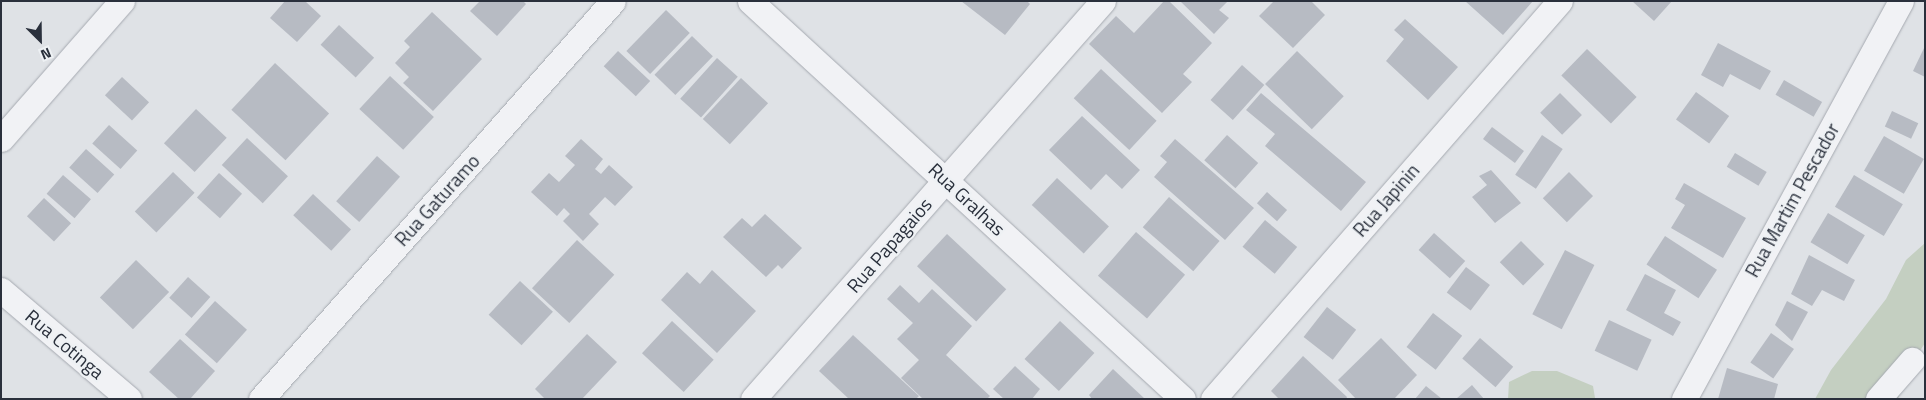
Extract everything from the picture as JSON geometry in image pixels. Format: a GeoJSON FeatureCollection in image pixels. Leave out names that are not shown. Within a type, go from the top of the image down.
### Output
{"type":"FeatureCollection","features":[{"type":"Feature","properties":{"kind":"street"},"geometry":{"type":"LineString","coordinates":[[1,139],[122,1]]}},
{"type":"Feature","properties":{"kind":"street","name":"Rua Gaturamo"},"geometry":{"type":"LineString","coordinates":[[261,399],[613,1]]}},
{"type":"Feature","properties":{"kind":"street","name":"Rua Gralhas"},"geometry":{"type":"LineString","coordinates":[[750,1],[947,180],[1183,399]]}},
{"type":"Feature","properties":{"kind":"street","name":"Rua Papagaios"},"geometry":{"type":"LineString","coordinates":[[753,399],[1103,1]]}},
{"type":"Feature","properties":{"kind":"street","name":"Rua Japinin"},"geometry":{"type":"LineString","coordinates":[[1213,399],[1560,1]]}},
{"type":"Feature","properties":{"kind":"street","name":"Rua Martim Pescador"},"geometry":{"type":"LineString","coordinates":[[1684,399],[1901,1]]}},
{"type":"Feature","properties":{"kind":"street","name":"Rua Cotinga"},"geometry":{"type":"LineString","coordinates":[[1,290],[129,399]]}},
{"type":"Feature","properties":{"kind":"street"},"geometry":{"type":"LineString","coordinates":[[1878,399],[1912,360]]}},
{"type":"Feature","properties":{"kind":"green space"},"geometry":{"type":"Polygon","coordinates":[[[1925,243],[1925,343],[1909,368],[1898,399],[1815,399],[1831,370],[1886,299],[1906,260],[1925,243]]]}},
{"type":"Feature","properties":{"kind":"green space"},"geometry":{"type":"Polygon","coordinates":[[[1532,371],[1557,371],[1593,386],[1595,398],[1508,399],[1509,382],[1532,371]]]}},
{"type":"Feature","properties":{"kind":"building"},"geometry":{"type":"Polygon","coordinates":[[[285,1],[305,1],[321,16],[297,42],[270,18],[285,1]]]}},
{"type":"Feature","properties":{"kind":"building"},"geometry":{"type":"Polygon","coordinates":[[[480,1],[523,1],[526,4],[497,36],[470,11],[480,1]]]}},
{"type":"Feature","properties":{"kind":"building"},"geometry":{"type":"Polygon","coordinates":[[[961,1],[1027,1],[1030,4],[1005,35],[961,1]]]}},
{"type":"Feature","properties":{"kind":"building"},"geometry":{"type":"Polygon","coordinates":[[[1164,1],[1169,1],[1212,43],[1183,74],[1192,82],[1162,113],[1089,44],[1116,16],[1134,33],[1164,1]]]}},
{"type":"Feature","properties":{"kind":"building"},"geometry":{"type":"Polygon","coordinates":[[[1180,1],[1228,1],[1219,10],[1229,18],[1214,34],[1180,1]]]}},
{"type":"Feature","properties":{"kind":"building"},"geometry":{"type":"Polygon","coordinates":[[[1274,1],[1311,1],[1325,15],[1293,48],[1259,16],[1274,1]]]}},
{"type":"Feature","properties":{"kind":"building"},"geometry":{"type":"Polygon","coordinates":[[[1465,1],[1533,1],[1503,35],[1465,1]]]}},
{"type":"Feature","properties":{"kind":"building"},"geometry":{"type":"Polygon","coordinates":[[[1632,1],[1672,1],[1654,21],[1632,1]]]}},
{"type":"Feature","properties":{"kind":"building"},"geometry":{"type":"Polygon","coordinates":[[[666,10],[690,33],[650,74],[626,51],[666,10]]]}},
{"type":"Feature","properties":{"kind":"building"},"geometry":{"type":"Polygon","coordinates":[[[432,12],[482,59],[433,111],[403,83],[409,77],[395,63],[410,47],[404,41],[432,12]]]}},
{"type":"Feature","properties":{"kind":"building"},"geometry":{"type":"Polygon","coordinates":[[[1405,19],[1458,67],[1428,100],[1386,61],[1404,39],[1394,30],[1405,19]]]}},
{"type":"Feature","properties":{"kind":"building"},"geometry":{"type":"Polygon","coordinates":[[[339,25],[374,58],[356,77],[321,45],[339,25]]]}},
{"type":"Feature","properties":{"kind":"building"},"geometry":{"type":"Polygon","coordinates":[[[692,36],[713,56],[675,95],[654,75],[692,36]]]}},
{"type":"Feature","properties":{"kind":"building"},"geometry":{"type":"Polygon","coordinates":[[[1718,43],[1771,71],[1760,90],[1730,74],[1723,87],[1701,75],[1718,43]]]}},
{"type":"Feature","properties":{"kind":"building"},"geometry":{"type":"Polygon","coordinates":[[[1925,46],[1925,77],[1913,71],[1925,46]]]}},
{"type":"Feature","properties":{"kind":"building"},"geometry":{"type":"Polygon","coordinates":[[[1587,49],[1637,97],[1611,124],[1561,76],[1587,49]]]}},
{"type":"Feature","properties":{"kind":"building"},"geometry":{"type":"Polygon","coordinates":[[[618,51],[650,81],[636,96],[604,66],[618,51]]]}},
{"type":"Feature","properties":{"kind":"building"},"geometry":{"type":"Polygon","coordinates":[[[1297,51],[1344,96],[1312,129],[1265,84],[1297,51]]]}},
{"type":"Feature","properties":{"kind":"building"},"geometry":{"type":"Polygon","coordinates":[[[717,58],[738,77],[701,118],[680,99],[717,58]]]}},
{"type":"Feature","properties":{"kind":"building"},"geometry":{"type":"Polygon","coordinates":[[[275,63],[329,113],[285,160],[231,110],[275,63]]]}},
{"type":"Feature","properties":{"kind":"building"},"geometry":{"type":"Polygon","coordinates":[[[1242,65],[1264,85],[1233,120],[1211,100],[1242,65]]]}},
{"type":"Feature","properties":{"kind":"building"},"geometry":{"type":"Polygon","coordinates":[[[1101,69],[1157,121],[1129,150],[1074,98],[1101,69]]]}},
{"type":"Feature","properties":{"kind":"building"},"geometry":{"type":"Polygon","coordinates":[[[390,76],[434,117],[403,150],[359,109],[390,76]]]}},
{"type":"Feature","properties":{"kind":"building"},"geometry":{"type":"Polygon","coordinates":[[[122,77],[149,102],[132,121],[105,95],[122,77]]]}},
{"type":"Feature","properties":{"kind":"building"},"geometry":{"type":"Polygon","coordinates":[[[741,78],[768,103],[730,144],[703,119],[741,78]]]}},
{"type":"Feature","properties":{"kind":"building"},"geometry":{"type":"Polygon","coordinates":[[[1784,80],[1822,102],[1814,117],[1776,95],[1784,80]]]}},
{"type":"Feature","properties":{"kind":"building"},"geometry":{"type":"Polygon","coordinates":[[[1696,92],[1729,116],[1709,144],[1676,120],[1696,92]]]}},
{"type":"Feature","properties":{"kind":"building"},"geometry":{"type":"Polygon","coordinates":[[[1261,93],[1366,182],[1341,211],[1265,146],[1275,134],[1246,110],[1261,93]]]}},
{"type":"Feature","properties":{"kind":"building"},"geometry":{"type":"Polygon","coordinates":[[[1560,93],[1582,115],[1562,135],[1540,113],[1560,93]]]}},
{"type":"Feature","properties":{"kind":"building"},"geometry":{"type":"Polygon","coordinates":[[[196,109],[227,138],[195,172],[164,143],[196,109]]]}},
{"type":"Feature","properties":{"kind":"building"},"geometry":{"type":"Polygon","coordinates":[[[1892,111],[1918,123],[1911,139],[1885,126],[1892,111]]]}},
{"type":"Feature","properties":{"kind":"building"},"geometry":{"type":"Polygon","coordinates":[[[1082,116],[1140,170],[1122,189],[1106,174],[1091,190],[1049,150],[1082,116]]]}},
{"type":"Feature","properties":{"kind":"building"},"geometry":{"type":"Polygon","coordinates":[[[109,125],[137,150],[121,169],[92,144],[109,125]]]}},
{"type":"Feature","properties":{"kind":"building"},"geometry":{"type":"Polygon","coordinates":[[[1492,127],[1524,151],[1515,163],[1483,139],[1492,127]]]}},
{"type":"Feature","properties":{"kind":"building"},"geometry":{"type":"Polygon","coordinates":[[[1227,135],[1258,163],[1235,188],[1204,160],[1227,135]]]}},
{"type":"Feature","properties":{"kind":"building"},"geometry":{"type":"Polygon","coordinates":[[[1542,135],[1563,149],[1536,189],[1515,175],[1542,135]]]}},
{"type":"Feature","properties":{"kind":"building"},"geometry":{"type":"Polygon","coordinates":[[[1884,136],[1924,159],[1904,194],[1864,171],[1884,136]]]}},
{"type":"Feature","properties":{"kind":"building"},"geometry":{"type":"Polygon","coordinates":[[[247,138],[288,176],[263,203],[222,165],[247,138]]]}},
{"type":"Feature","properties":{"kind":"building"},"geometry":{"type":"Polygon","coordinates":[[[581,139],[603,159],[595,169],[601,174],[609,165],[633,187],[615,206],[605,197],[589,214],[599,224],[583,241],[563,221],[570,214],[564,208],[557,216],[531,192],[549,173],[559,182],[575,165],[565,156],[581,139]]]}},
{"type":"Feature","properties":{"kind":"building"},"geometry":{"type":"Polygon","coordinates":[[[1175,139],[1254,208],[1225,240],[1154,177],[1167,162],[1160,156],[1175,139]]]}},
{"type":"Feature","properties":{"kind":"building"},"geometry":{"type":"Polygon","coordinates":[[[86,149],[114,174],[98,193],[69,168],[86,149]]]}},
{"type":"Feature","properties":{"kind":"building"},"geometry":{"type":"Polygon","coordinates":[[[1735,153],[1767,172],[1758,186],[1727,167],[1735,153]]]}},
{"type":"Feature","properties":{"kind":"building"},"geometry":{"type":"Polygon","coordinates":[[[377,156],[400,177],[359,222],[336,201],[377,156]]]}},
{"type":"Feature","properties":{"kind":"building"},"geometry":{"type":"Polygon","coordinates":[[[1491,170],[1521,203],[1495,223],[1472,197],[1487,185],[1479,176],[1491,170]]]}},
{"type":"Feature","properties":{"kind":"building"},"geometry":{"type":"Polygon","coordinates":[[[173,172],[195,193],[156,232],[135,212],[173,172]]]}},
{"type":"Feature","properties":{"kind":"building"},"geometry":{"type":"Polygon","coordinates":[[[1569,172],[1593,196],[1567,222],[1543,198],[1569,172]]]}},
{"type":"Feature","properties":{"kind":"building"},"geometry":{"type":"Polygon","coordinates":[[[219,173],[242,194],[220,218],[197,198],[219,173]]]}},
{"type":"Feature","properties":{"kind":"building"},"geometry":{"type":"Polygon","coordinates":[[[63,175],[91,199],[75,218],[47,194],[63,175]]]}},
{"type":"Feature","properties":{"kind":"building"},"geometry":{"type":"Polygon","coordinates":[[[1854,175],[1903,204],[1884,236],[1835,207],[1854,175]]]}},
{"type":"Feature","properties":{"kind":"building"},"geometry":{"type":"Polygon","coordinates":[[[1057,178],[1109,226],[1084,253],[1032,205],[1057,178]]]}},
{"type":"Feature","properties":{"kind":"building"},"geometry":{"type":"Polygon","coordinates":[[[1684,183],[1746,218],[1723,258],[1671,228],[1685,205],[1675,199],[1684,183]]]}},
{"type":"Feature","properties":{"kind":"building"},"geometry":{"type":"Polygon","coordinates":[[[1267,192],[1287,210],[1277,221],[1257,203],[1267,192]]]}},
{"type":"Feature","properties":{"kind":"building"},"geometry":{"type":"Polygon","coordinates":[[[313,194],[351,229],[331,251],[293,215],[313,194]]]}},
{"type":"Feature","properties":{"kind":"building"},"geometry":{"type":"Polygon","coordinates":[[[1169,197],[1220,241],[1193,271],[1143,227],[1169,197]]]}},
{"type":"Feature","properties":{"kind":"building"},"geometry":{"type":"Polygon","coordinates":[[[44,198],[71,223],[54,242],[27,216],[44,198]]]}},
{"type":"Feature","properties":{"kind":"building"},"geometry":{"type":"Polygon","coordinates":[[[1828,213],[1865,235],[1847,264],[1810,242],[1828,213]]]}},
{"type":"Feature","properties":{"kind":"building"},"geometry":{"type":"Polygon","coordinates":[[[765,214],[802,248],[782,269],[778,265],[766,277],[723,237],[742,218],[752,227],[765,214]]]}},
{"type":"Feature","properties":{"kind":"building"},"geometry":{"type":"Polygon","coordinates":[[[1265,220],[1297,247],[1275,274],[1243,247],[1265,220]]]}},
{"type":"Feature","properties":{"kind":"building"},"geometry":{"type":"Polygon","coordinates":[[[1136,232],[1185,275],[1147,318],[1098,276],[1136,232]]]}},
{"type":"Feature","properties":{"kind":"building"},"geometry":{"type":"Polygon","coordinates":[[[1434,233],[1465,261],[1450,278],[1419,250],[1434,233]]]}},
{"type":"Feature","properties":{"kind":"building"},"geometry":{"type":"Polygon","coordinates":[[[947,234],[1006,289],[976,321],[917,266],[947,234]]]}},
{"type":"Feature","properties":{"kind":"building"},"geometry":{"type":"Polygon","coordinates":[[[1665,236],[1717,270],[1698,298],[1646,265],[1665,236]]]}},
{"type":"Feature","properties":{"kind":"building"},"geometry":{"type":"Polygon","coordinates":[[[577,240],[614,275],[569,323],[532,288],[577,240]]]}},
{"type":"Feature","properties":{"kind":"building"},"geometry":{"type":"Polygon","coordinates":[[[1521,241],[1544,264],[1523,286],[1500,262],[1521,241]]]}},
{"type":"Feature","properties":{"kind":"building"},"geometry":{"type":"Polygon","coordinates":[[[1565,250],[1594,265],[1562,329],[1532,314],[1565,250]]]}},
{"type":"Feature","properties":{"kind":"building"},"geometry":{"type":"Polygon","coordinates":[[[1809,255],[1855,280],[1844,301],[1822,290],[1812,306],[1791,294],[1809,255]]]}},
{"type":"Feature","properties":{"kind":"building"},"geometry":{"type":"Polygon","coordinates":[[[136,260],[169,292],[133,329],[100,297],[136,260]]]}},
{"type":"Feature","properties":{"kind":"building"},"geometry":{"type":"Polygon","coordinates":[[[1466,267],[1490,285],[1471,311],[1447,293],[1466,267]]]}},
{"type":"Feature","properties":{"kind":"building"},"geometry":{"type":"Polygon","coordinates":[[[712,270],[756,311],[717,353],[661,300],[687,272],[700,284],[712,270]]]}},
{"type":"Feature","properties":{"kind":"building"},"geometry":{"type":"Polygon","coordinates":[[[1645,274],[1676,290],[1664,313],[1681,322],[1673,336],[1626,310],[1645,274]]]}},
{"type":"Feature","properties":{"kind":"building"},"geometry":{"type":"Polygon","coordinates":[[[188,277],[210,297],[192,318],[169,298],[188,277]]]}},
{"type":"Feature","properties":{"kind":"building"},"geometry":{"type":"Polygon","coordinates":[[[520,281],[553,312],[522,345],[489,315],[520,281]]]}},
{"type":"Feature","properties":{"kind":"building"},"geometry":{"type":"Polygon","coordinates":[[[900,285],[919,303],[932,289],[972,326],[946,355],[990,396],[987,399],[923,399],[901,378],[919,360],[897,339],[913,323],[887,299],[900,285]]]}},
{"type":"Feature","properties":{"kind":"building"},"geometry":{"type":"Polygon","coordinates":[[[215,301],[247,330],[217,363],[185,334],[215,301]]]}},
{"type":"Feature","properties":{"kind":"building"},"geometry":{"type":"Polygon","coordinates":[[[1787,301],[1808,312],[1792,341],[1775,325],[1787,301]]]}},
{"type":"Feature","properties":{"kind":"building"},"geometry":{"type":"Polygon","coordinates":[[[1327,307],[1356,330],[1333,360],[1304,337],[1327,307]]]}},
{"type":"Feature","properties":{"kind":"building"},"geometry":{"type":"Polygon","coordinates":[[[1433,313],[1462,336],[1436,370],[1407,347],[1433,313]]]}},
{"type":"Feature","properties":{"kind":"building"},"geometry":{"type":"Polygon","coordinates":[[[1609,320],[1652,340],[1637,371],[1595,351],[1609,320]]]}},
{"type":"Feature","properties":{"kind":"building"},"geometry":{"type":"Polygon","coordinates":[[[672,321],[714,360],[684,392],[642,353],[672,321]]]}},
{"type":"Feature","properties":{"kind":"building"},"geometry":{"type":"Polygon","coordinates":[[[1060,321],[1094,353],[1059,391],[1025,359],[1060,321]]]}},
{"type":"Feature","properties":{"kind":"building"},"geometry":{"type":"Polygon","coordinates":[[[1771,333],[1794,349],[1773,379],[1750,362],[1771,333]]]}},
{"type":"Feature","properties":{"kind":"building"},"geometry":{"type":"Polygon","coordinates":[[[587,334],[617,362],[582,399],[545,399],[535,389],[587,334]]]}},
{"type":"Feature","properties":{"kind":"building"},"geometry":{"type":"Polygon","coordinates":[[[853,335],[919,396],[916,399],[849,399],[819,371],[853,335]]]}},
{"type":"Feature","properties":{"kind":"building"},"geometry":{"type":"Polygon","coordinates":[[[1381,338],[1417,375],[1394,399],[1356,399],[1338,380],[1381,338]]]}},
{"type":"Feature","properties":{"kind":"building"},"geometry":{"type":"Polygon","coordinates":[[[1480,338],[1513,367],[1495,387],[1462,358],[1480,338]]]}},
{"type":"Feature","properties":{"kind":"building"},"geometry":{"type":"Polygon","coordinates":[[[180,339],[215,371],[190,399],[179,399],[149,372],[180,339]]]}},
{"type":"Feature","properties":{"kind":"building"},"geometry":{"type":"Polygon","coordinates":[[[1303,356],[1347,397],[1346,399],[1279,399],[1271,391],[1303,356]]]}},
{"type":"Feature","properties":{"kind":"building"},"geometry":{"type":"Polygon","coordinates":[[[1015,366],[1040,389],[1032,399],[1004,399],[993,389],[1015,366]]]}},
{"type":"Feature","properties":{"kind":"building"},"geometry":{"type":"Polygon","coordinates":[[[1727,368],[1778,384],[1774,399],[1718,399],[1727,368]]]}},
{"type":"Feature","properties":{"kind":"building"},"geometry":{"type":"Polygon","coordinates":[[[1113,369],[1145,399],[1092,399],[1089,395],[1113,369]]]}},
{"type":"Feature","properties":{"kind":"building"},"geometry":{"type":"Polygon","coordinates":[[[1472,385],[1484,399],[1456,399],[1472,385]]]}},
{"type":"Feature","properties":{"kind":"building"},"geometry":{"type":"Polygon","coordinates":[[[1426,386],[1442,399],[1415,399],[1426,386]]]}}]}
